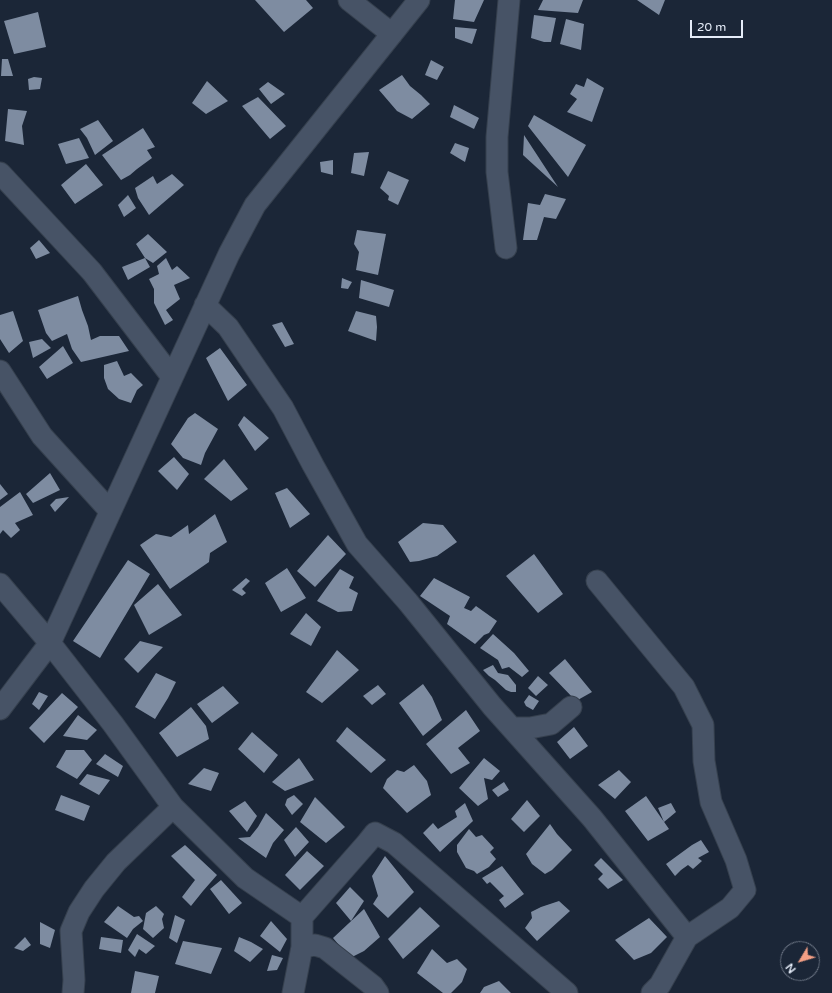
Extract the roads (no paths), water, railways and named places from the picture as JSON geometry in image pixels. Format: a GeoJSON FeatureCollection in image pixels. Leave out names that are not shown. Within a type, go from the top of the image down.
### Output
{"type":"FeatureCollection","features":[{"type":"Feature","properties":{"kind":"street"},"geometry":{"type":"LineString","coordinates":[[349,0],[392,34]]}},
{"type":"Feature","properties":{"kind":"street"},"geometry":{"type":"LineString","coordinates":[[0,709],[50,643],[205,305],[229,254],[255,205],[420,0]]}},
{"type":"Feature","properties":{"kind":"street"},"geometry":{"type":"LineString","coordinates":[[506,248],[497,172],[497,137],[509,0]]}},
{"type":"Feature","properties":{"kind":"street"},"geometry":{"type":"LineString","coordinates":[[0,173],[92,272],[172,377]]}},
{"type":"Feature","properties":{"kind":"street"},"geometry":{"type":"LineString","coordinates":[[205,305],[228,326],[283,408],[357,544],[408,602],[492,706],[592,818],[687,937]]}},
{"type":"Feature","properties":{"kind":"street"},"geometry":{"type":"LineString","coordinates":[[0,371],[42,436],[110,511]]}},
{"type":"Feature","properties":{"kind":"street"},"geometry":{"type":"LineString","coordinates":[[597,581],[684,687],[703,725],[704,761],[712,802],[736,860],[745,890],[730,908],[687,937],[660,985],[652,993]]}},
{"type":"Feature","properties":{"kind":"street"},"geometry":{"type":"LineString","coordinates":[[0,584],[50,643],[113,724],[173,806],[245,878],[302,917]]}},
{"type":"Feature","properties":{"kind":"street"},"geometry":{"type":"LineString","coordinates":[[512,728],[530,728],[551,724],[571,707]]}},
{"type":"Feature","properties":{"kind":"street"},"geometry":{"type":"LineString","coordinates":[[73,993],[74,980],[71,931],[79,912],[94,889],[116,862],[173,806]]}},
{"type":"Feature","properties":{"kind":"street"},"geometry":{"type":"LineString","coordinates":[[293,993],[302,947],[302,917],[375,833],[394,843],[567,993]]}},
{"type":"Feature","properties":{"kind":"street"},"geometry":{"type":"LineString","coordinates":[[302,947],[315,945],[325,948],[373,986],[378,993]]}}]}
